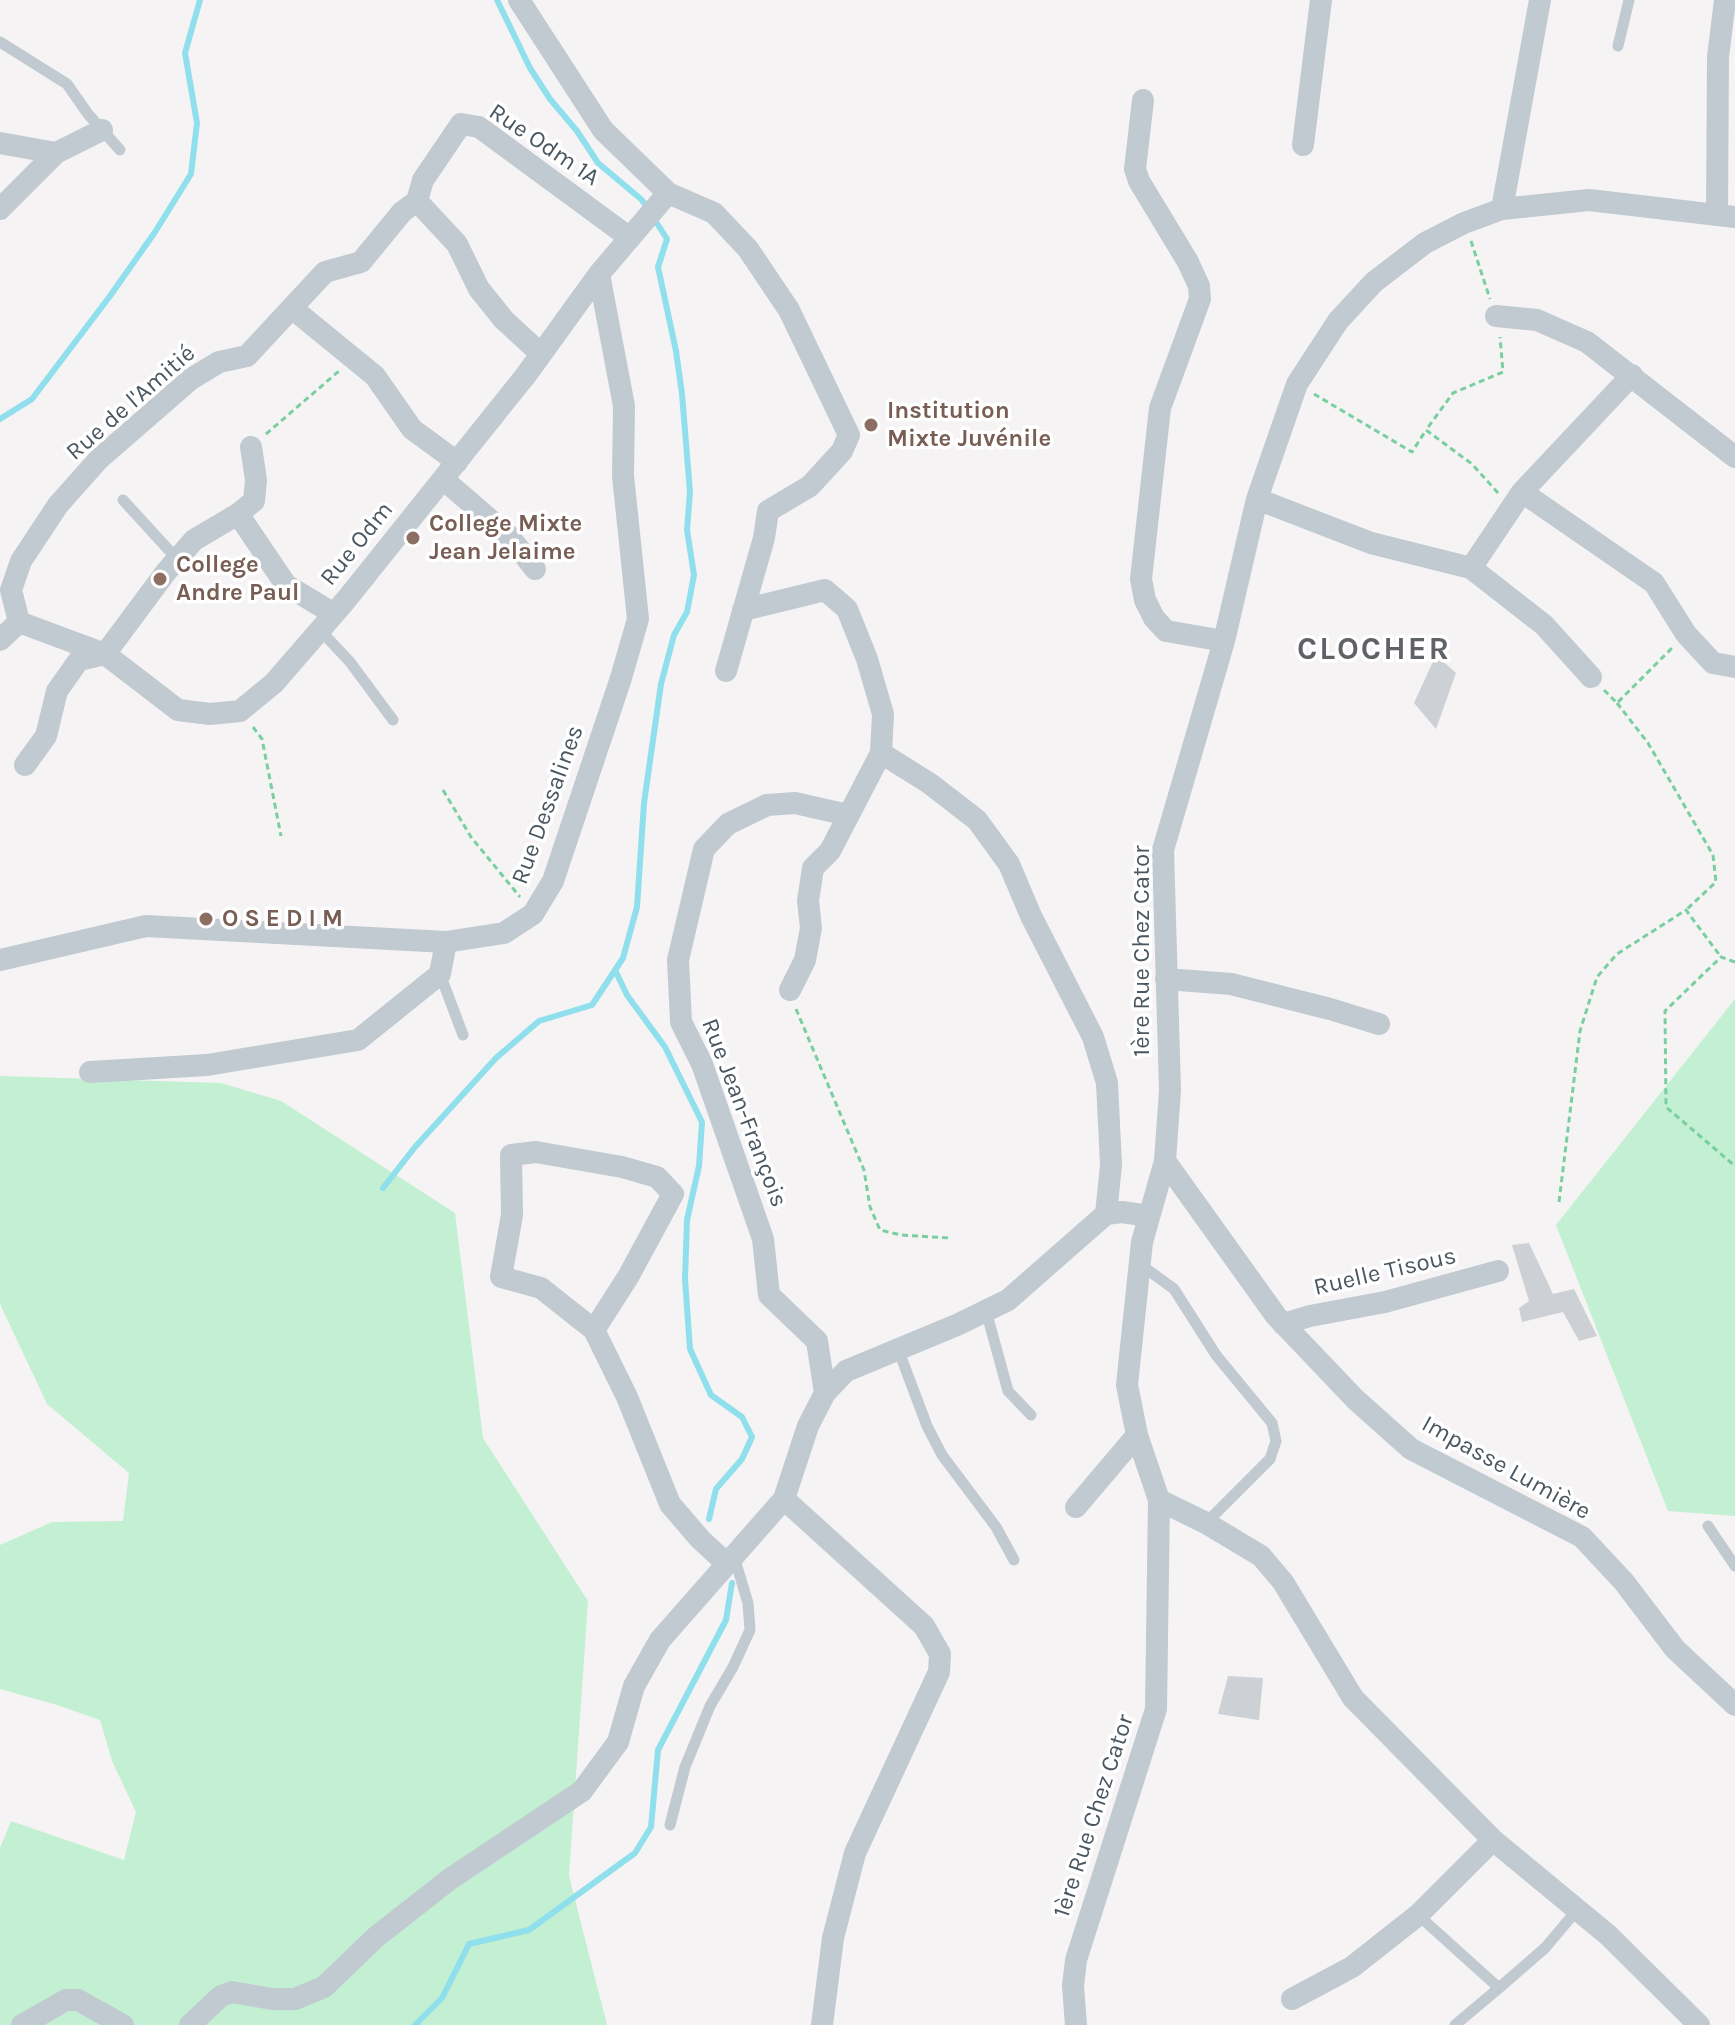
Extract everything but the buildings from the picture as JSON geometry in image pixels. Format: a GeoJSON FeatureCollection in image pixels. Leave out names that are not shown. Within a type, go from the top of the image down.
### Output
{"type":"FeatureCollection","features":[{"type":"Feature","properties":{"kind":"street"},"geometry":{"type":"LineString","coordinates":[[519,0],[603,130],[668,193],[714,213],[748,249],[789,310],[849,435],[842,451],[810,486],[768,511],[764,538],[726,671]]}},
{"type":"Feature","properties":{"kind":"street"},"geometry":{"type":"LineString","coordinates":[[1303,145],[1321,0]]}},
{"type":"Feature","properties":{"kind":"street"},"geometry":{"type":"LineString","coordinates":[[1502,209],[1540,0]]}},
{"type":"Feature","properties":{"kind":"street"},"geometry":{"type":"LineString","coordinates":[[1725,0],[1718,57],[1726,215]]}},
{"type":"Feature","properties":{"kind":"street"},"geometry":{"type":"LineString","coordinates":[[1143,100],[1135,169],[1139,181],[1188,262],[1199,286],[1200,299],[1160,408],[1141,579],[1145,600],[1154,618],[1166,631],[1224,641]]}},
{"type":"Feature","properties":{"kind":"street","name":"Rue Odm 1A"},"geometry":{"type":"LineString","coordinates":[[417,201],[423,180],[461,124],[479,127],[630,238]]}},
{"type":"Feature","properties":{"kind":"street"},"geometry":{"type":"LineString","coordinates":[[0,209],[56,153],[102,130]]}},
{"type":"Feature","properties":{"kind":"street"},"geometry":{"type":"LineString","coordinates":[[0,143],[56,153]]}},
{"type":"Feature","properties":{"kind":"street","name":"Rue Odm"},"geometry":{"type":"LineString","coordinates":[[240,711],[274,683],[327,622],[541,354],[599,274],[668,193]]}},
{"type":"Feature","properties":{"kind":"street","name":"1ère Rue Chez Cator"},"geometry":{"type":"LineString","coordinates":[[1076,2025],[1073,1986],[1076,1960],[1156,1709],[1159,1500],[1137,1435],[1127,1385],[1142,1242],[1165,1161],[1170,1090],[1163,850],[1224,641],[1257,499],[1297,384],[1338,321],[1374,282],[1425,243],[1464,223],[1502,209],[1589,200],[1726,215]]}},
{"type":"Feature","properties":{"kind":"street"},"geometry":{"type":"LineString","coordinates":[[417,201],[457,244],[479,289],[504,320],[541,354]]}},
{"type":"Feature","properties":{"kind":"street","name":"Rue de l'Amitié"},"geometry":{"type":"LineString","coordinates":[[6,589],[58,505],[99,459],[191,379],[219,362],[247,356],[325,272],[361,262],[402,212],[417,201]]}},
{"type":"Feature","properties":{"kind":"street","name":"Rue Dessalines"},"geometry":{"type":"LineString","coordinates":[[0,960],[146,926],[446,942],[504,933],[533,914],[553,881],[638,619],[623,476],[624,406],[599,274]]}},
{"type":"Feature","properties":{"kind":"street"},"geometry":{"type":"LineString","coordinates":[[293,309],[375,376],[412,429],[535,569]]}},
{"type":"Feature","properties":{"kind":"street"},"geometry":{"type":"LineString","coordinates":[[1496,316],[1537,320],[1587,342],[1735,457]]}},
{"type":"Feature","properties":{"kind":"street"},"geometry":{"type":"LineString","coordinates":[[1471,568],[1516,500],[1632,375]]}},
{"type":"Feature","properties":{"kind":"street"},"geometry":{"type":"LineString","coordinates":[[25,765],[46,736],[57,691],[79,660],[105,654],[194,540],[254,501],[256,480],[251,447]]}},
{"type":"Feature","properties":{"kind":"street"},"geometry":{"type":"LineString","coordinates":[[1257,499],[1371,543],[1471,568],[1544,625],[1591,677]]}},
{"type":"Feature","properties":{"kind":"street"},"geometry":{"type":"LineString","coordinates":[[1516,500],[1654,583],[1686,634],[1713,663],[1735,667]]}},
{"type":"Feature","properties":{"kind":"street"},"geometry":{"type":"LineString","coordinates":[[238,514],[286,585],[327,622]]}},
{"type":"Feature","properties":{"kind":"street"},"geometry":{"type":"LineString","coordinates":[[6,589],[19,622],[105,654],[178,710],[210,714],[240,711]]}},
{"type":"Feature","properties":{"kind":"street"},"geometry":{"type":"LineString","coordinates":[[743,610],[825,590],[847,609],[867,659],[883,714],[881,753],[830,851],[813,868],[808,901],[811,928],[805,960],[790,990]]}},
{"type":"Feature","properties":{"kind":"street"},"geometry":{"type":"LineString","coordinates":[[0,640],[19,622]]}},
{"type":"Feature","properties":{"kind":"street"},"geometry":{"type":"LineString","coordinates":[[881,753],[929,783],[977,820],[1009,864],[1031,916],[1093,1037],[1107,1083],[1111,1165],[1106,1214]]}},
{"type":"Feature","properties":{"kind":"street","name":"Rue Jean-François"},"geometry":{"type":"LineString","coordinates":[[825,1393],[817,1341],[769,1295],[763,1239],[702,1064],[681,1022],[678,960],[704,849],[728,824],[767,805],[795,803],[848,815]]}},
{"type":"Feature","properties":{"kind":"street"},"geometry":{"type":"LineString","coordinates":[[90,1072],[207,1065],[358,1040],[440,974],[446,942]]}},
{"type":"Feature","properties":{"kind":"street"},"geometry":{"type":"LineString","coordinates":[[1166,979],[1231,984],[1379,1024]]}},
{"type":"Feature","properties":{"kind":"street"},"geometry":{"type":"LineString","coordinates":[[594,1330],[628,1277],[673,1194],[657,1177],[622,1167],[536,1152],[511,1155],[512,1215],[501,1277],[541,1288],[594,1330],[627,1397],[670,1504],[727,1564]]}},
{"type":"Feature","properties":{"kind":"street","name":"Impasse Lumière"},"geometry":{"type":"LineString","coordinates":[[1165,1161],[1283,1324],[1355,1399],[1411,1449],[1582,1537],[1624,1582],[1675,1649],[1735,1705]]}},
{"type":"Feature","properties":{"kind":"street"},"geometry":{"type":"LineString","coordinates":[[190,2025],[221,1996],[232,1992],[272,1999],[295,1999],[324,1987],[376,1937],[450,1879],[582,1791],[618,1742],[634,1686],[660,1640],[784,1499],[808,1426],[825,1393],[846,1371],[1008,1300],[1106,1214],[1122,1212],[1149,1216]]}},
{"type":"Feature","properties":{"kind":"street","name":"Ruelle Tisous"},"geometry":{"type":"LineString","coordinates":[[1283,1324],[1385,1302],[1498,1271]]}},
{"type":"Feature","properties":{"kind":"street"},"geometry":{"type":"LineString","coordinates":[[1076,1507],[1137,1435]]}},
{"type":"Feature","properties":{"kind":"street"},"geometry":{"type":"LineString","coordinates":[[784,1499],[924,1626],[940,1654],[939,1672],[855,1853],[833,1938],[822,2025]]}},
{"type":"Feature","properties":{"kind":"street"},"geometry":{"type":"LineString","coordinates":[[1159,1500],[1206,1523],[1261,1556],[1283,1582],[1353,1698],[1493,1840],[1608,1935],[1699,2025]]}},
{"type":"Feature","properties":{"kind":"street"},"geometry":{"type":"LineString","coordinates":[[1292,1999],[1352,1967],[1418,1915],[1493,1840]]}},
{"type":"Feature","properties":{"kind":"street"},"geometry":{"type":"LineString","coordinates":[[22,2025],[66,2000],[78,2000],[123,2025]]}},
{"type":"Feature","properties":{"kind":"lane"},"geometry":{"type":"LineString","coordinates":[[1618,46],[1629,0]]}},
{"type":"Feature","properties":{"kind":"lane"},"geometry":{"type":"LineString","coordinates":[[0,42],[67,84],[120,150]]}},
{"type":"Feature","properties":{"kind":"lane"},"geometry":{"type":"LineString","coordinates":[[123,500],[177,559]]}},
{"type":"Feature","properties":{"kind":"lane"},"geometry":{"type":"LineString","coordinates":[[327,622],[350,662],[393,720]]}},
{"type":"Feature","properties":{"kind":"lane"},"geometry":{"type":"LineString","coordinates":[[440,974],[463,1035]]}},
{"type":"Feature","properties":{"kind":"lane"},"geometry":{"type":"LineString","coordinates":[[1141,1265],[1174,1289],[1216,1355],[1272,1423],[1276,1441],[1270,1459],[1206,1523]]}},
{"type":"Feature","properties":{"kind":"lane"},"geometry":{"type":"LineString","coordinates":[[986,1311],[1008,1391],[1031,1415]]}},
{"type":"Feature","properties":{"kind":"lane"},"geometry":{"type":"LineString","coordinates":[[898,1349],[927,1426],[942,1455],[996,1527],[1014,1560]]}},
{"type":"Feature","properties":{"kind":"lane"},"geometry":{"type":"LineString","coordinates":[[1708,1526],[1735,1566]]}},
{"type":"Feature","properties":{"kind":"lane"},"geometry":{"type":"LineString","coordinates":[[670,1825],[685,1767],[710,1706],[750,1630],[748,1603],[736,1563],[727,1564]]}},
{"type":"Feature","properties":{"kind":"lane"},"geometry":{"type":"LineString","coordinates":[[1455,2025],[1545,1948],[1577,1910]]}},
{"type":"Feature","properties":{"kind":"lane"},"geometry":{"type":"LineString","coordinates":[[1418,1915],[1499,1988]]}},
{"type":"Feature","properties":{"kind":"path"},"geometry":{"type":"LineString","coordinates":[[1297,384],[1412,452],[1453,393],[1503,372],[1496,316],[1464,223]]}},
{"type":"Feature","properties":{"kind":"path"},"geometry":{"type":"LineString","coordinates":[[251,447],[354,358]]}},
{"type":"Feature","properties":{"kind":"path"},"geometry":{"type":"LineString","coordinates":[[1426,430],[1516,500]]}},
{"type":"Feature","properties":{"kind":"path"},"geometry":{"type":"LineString","coordinates":[[1617,703],[1686,634]]}},
{"type":"Feature","properties":{"kind":"path"},"geometry":{"type":"LineString","coordinates":[[1559,1202],[1580,1031],[1597,977],[1617,954],[1686,910],[1716,882],[1713,855],[1648,743],[1617,703],[1591,677]]}},
{"type":"Feature","properties":{"kind":"path"},"geometry":{"type":"LineString","coordinates":[[240,711],[262,739],[281,836]]}},
{"type":"Feature","properties":{"kind":"path"},"geometry":{"type":"LineString","coordinates":[[443,790],[471,837],[533,914]]}},
{"type":"Feature","properties":{"kind":"path"},"geometry":{"type":"LineString","coordinates":[[1686,910],[1721,957],[1735,962]]}},
{"type":"Feature","properties":{"kind":"path"},"geometry":{"type":"LineString","coordinates":[[1721,957],[1665,1011],[1666,1107],[1735,1166]]}},
{"type":"Feature","properties":{"kind":"path"},"geometry":{"type":"LineString","coordinates":[[790,990],[798,1016],[864,1170],[870,1207],[880,1230],[901,1235],[950,1238]]}},
{"type":"Feature","properties":{"kind":"green space"},"geometry":{"type":"Polygon","coordinates":[[[1735,999],[1735,1516],[1668,1511],[1556,1225],[1735,999]]]}},
{"type":"Feature","properties":{"kind":"green space"},"geometry":{"type":"Polygon","coordinates":[[[0,1076],[221,1083],[281,1101],[455,1213],[483,1438],[588,1601],[569,1876],[607,2025],[0,2025],[0,1848],[11,1821],[124,1860],[136,1812],[112,1761],[100,1720],[0,1689],[0,1545],[52,1522],[123,1521],[129,1473],[47,1404],[0,1304],[0,1076]]]}},
{"type":"Feature","properties":{"kind":"waterway"},"geometry":{"type":"LineString","coordinates":[[0,419],[32,399],[110,296],[191,174],[197,123],[185,53],[200,0]]}},
{"type":"Feature","properties":{"kind":"waterway"},"geometry":{"type":"LineString","coordinates":[[383,1188],[415,1147],[496,1058],[539,1021],[592,1005],[623,958],[637,907],[644,803],[661,684],[674,635],[687,612],[694,575],[687,530],[690,492],[682,394],[658,267],[667,239],[642,200],[598,163],[550,99],[530,68],[497,0]]}},
{"type":"Feature","properties":{"kind":"waterway"},"geometry":{"type":"LineString","coordinates":[[615,970],[627,995],[665,1047],[702,1122],[699,1166],[687,1220],[685,1279],[690,1349],[711,1395],[742,1417],[752,1437],[742,1459],[716,1489],[709,1519]]}},
{"type":"Feature","properties":{"kind":"waterway"},"geometry":{"type":"LineString","coordinates":[[415,2025],[442,1998],[469,1944],[529,1930],[635,1853],[651,1827],[658,1750],[726,1620],[732,1583]]}},
{"type":"Feature","properties":{"kind":"place","name":"Institution Mixte Juvénile"},"geometry":{"type":"Point","coordinates":[871,425]}},
{"type":"Feature","properties":{"kind":"place","name":"College Mixte Jean Jelaime"},"geometry":{"type":"Point","coordinates":[413,538]}},
{"type":"Feature","properties":{"kind":"place","name":"College Andre Paul"},"geometry":{"type":"Point","coordinates":[160,579]}},
{"type":"Feature","properties":{"kind":"place","name":"O S E D I M"},"geometry":{"type":"Point","coordinates":[206,919]}},
{"type":"Feature","properties":{"kind":"district","name":"CLOCHER"},"geometry":{"type":"Point","coordinates":[1374,650]}}]}
